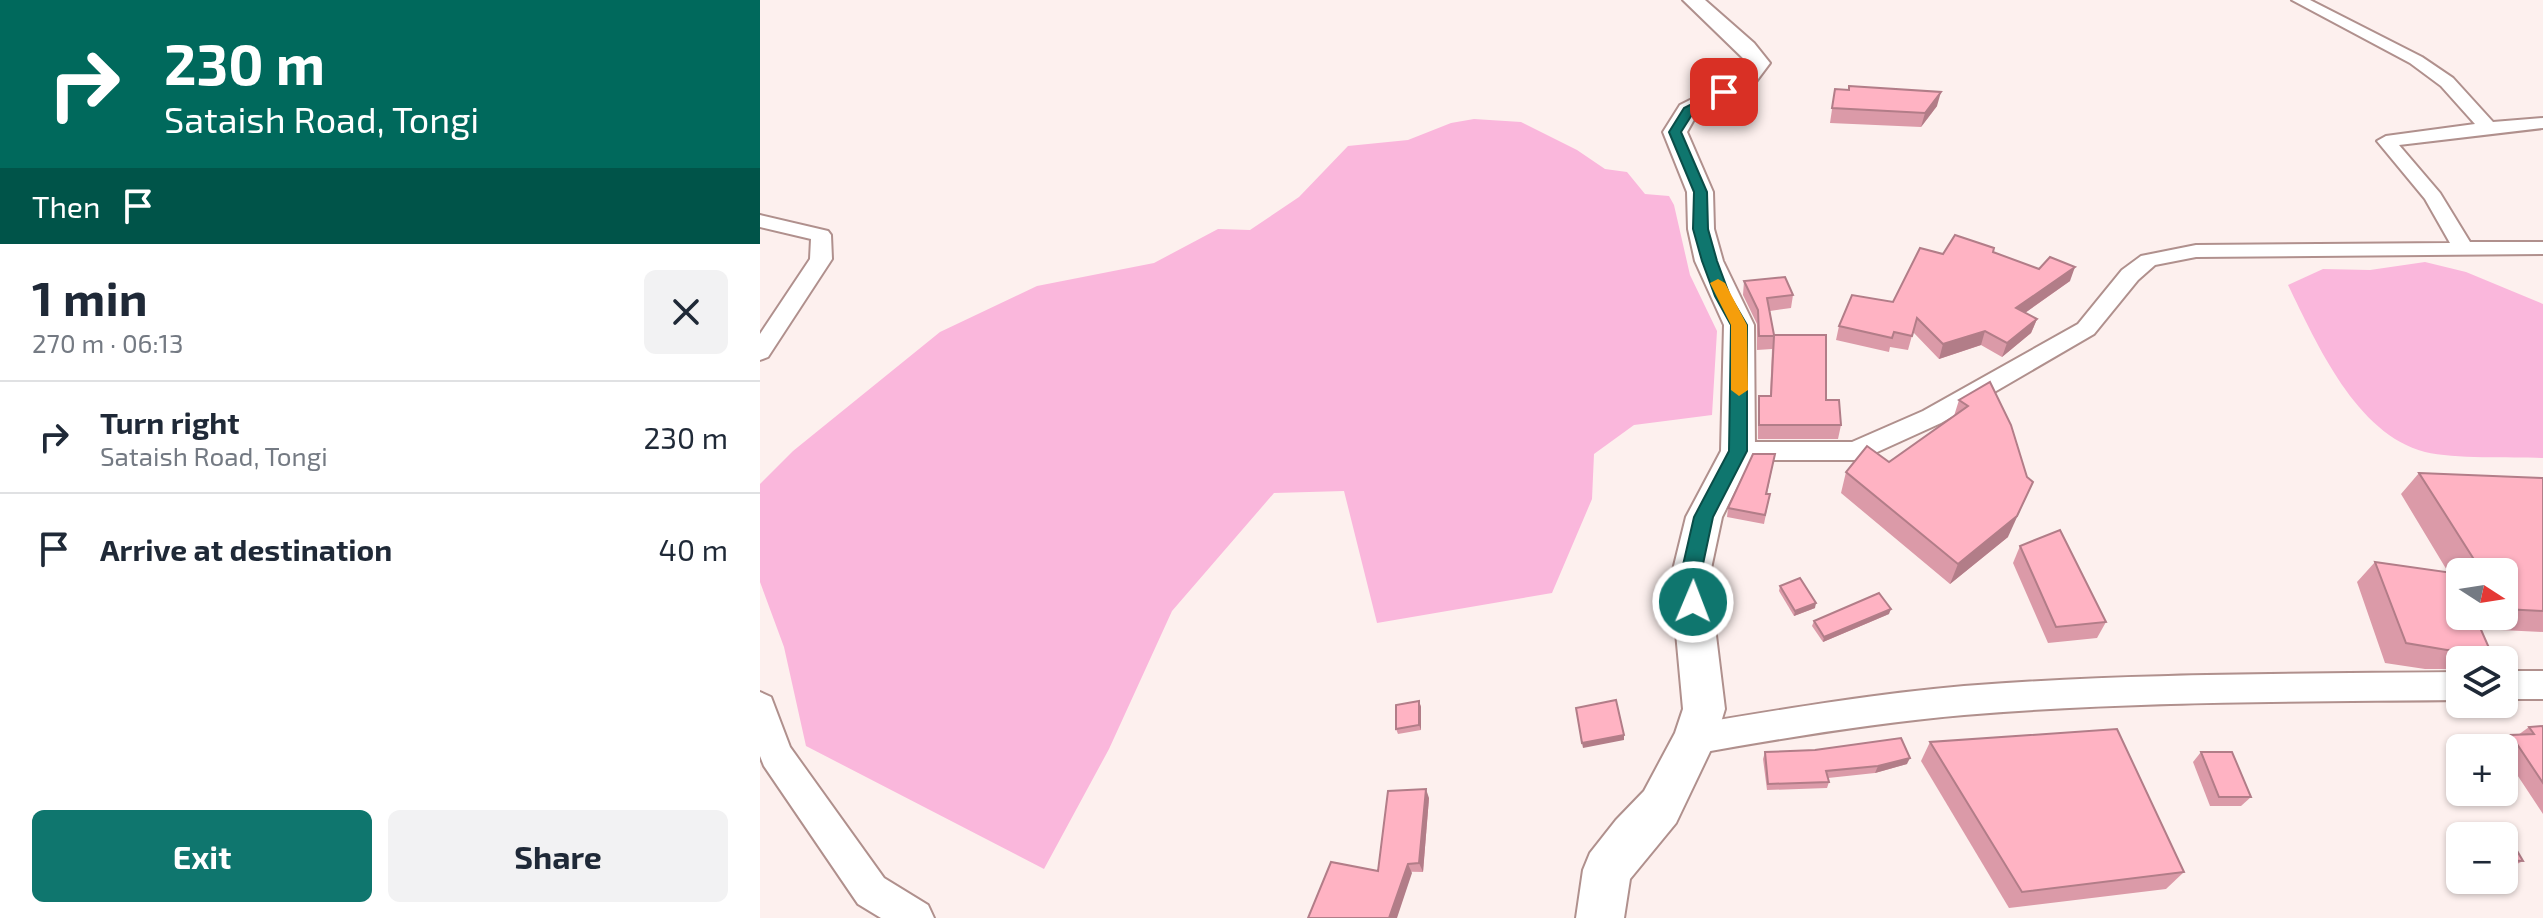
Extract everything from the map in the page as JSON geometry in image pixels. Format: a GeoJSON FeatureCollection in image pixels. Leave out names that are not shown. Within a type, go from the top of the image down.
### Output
{"type":"FeatureCollection","features":[{"type":"Feature","properties":{"kind":"street"},"geometry":{"type":"LineString","coordinates":[[1600,918],[1607,870],[1632,836],[1660,807],[1694,739],[1704,709],[1690,578],[1704,517],[1738,451],[1739,325],[1709,261],[1701,229],[1700,192],[1675,132],[1688,110],[1744,82],[1759,63],[1747,47],[1693,0]]}},
{"type":"Feature","properties":{"kind":"street"},"geometry":{"type":"LineString","coordinates":[[2299,0],[2416,60],[2447,82],[2488,128]]}},
{"type":"Feature","properties":{"kind":"street"},"geometry":{"type":"LineString","coordinates":[[2462,246],[2433,197],[2386,141],[2409,135],[2543,123]]}},
{"type":"Feature","properties":{"kind":"street"},"geometry":{"type":"LineString","coordinates":[[760,221],[821,235],[821,259],[760,352]]}},
{"type":"Feature","properties":{"kind":"street"},"geometry":{"type":"LineString","coordinates":[[1738,451],[1855,451],[1932,417],[2086,329],[2130,275],[2148,260],[2196,251],[2462,246],[2543,248]]}},
{"type":"Feature","properties":{"kind":"street"},"geometry":{"type":"LineString","coordinates":[[2518,685],[2543,685]]}},
{"type":"Feature","properties":{"kind":"street"},"geometry":{"type":"LineString","coordinates":[[1694,739],[1806,719],[2000,698],[2229,689],[2446,686]]}},
{"type":"Feature","properties":{"kind":"street"},"geometry":{"type":"LineString","coordinates":[[760,707],[776,755],[871,891],[915,918]]}},
{"type":"Feature","properties":{"kind":"shaded area"},"geometry":{"type":"Polygon","coordinates":[[[1474,119],[1521,122],[1577,150],[1605,169],[1627,172],[1645,194],[1669,196],[1674,205],[1690,275],[1717,331],[1712,415],[1634,425],[1594,454],[1592,499],[1552,593],[1377,623],[1344,491],[1274,493],[1172,611],[1109,749],[1044,869],[806,746],[784,647],[760,582],[760,484],[793,451],[940,332],[1037,286],[1154,263],[1218,229],[1250,230],[1299,197],[1348,146],[1408,140],[1451,123],[1474,119]]]}},
{"type":"Feature","properties":{"kind":"shaded area"},"geometry":{"type":"Polygon","coordinates":[[[2425,262],[2466,272],[2543,304],[2543,458],[2437,454],[2400,442],[2359,407],[2342,384],[2288,285],[2323,269],[2370,270],[2425,262]]]}},
{"type":"Feature","properties":{"kind":"building"},"geometry":{"type":"Polygon","coordinates":[[[1849,86],[1941,92],[1925,113],[1832,108],[1835,89],[1849,90],[1849,86]]]}},
{"type":"Feature","properties":{"kind":"building"},"geometry":{"type":"Polygon","coordinates":[[[1955,235],[1994,248],[1993,252],[2039,269],[2050,257],[2075,267],[2016,308],[2037,319],[2007,343],[1985,331],[1943,344],[1917,318],[1912,336],[1894,332],[1892,338],[1839,326],[1852,295],[1893,302],[1920,248],[1943,254],[1955,235]]]}},
{"type":"Feature","properties":{"kind":"building"},"geometry":{"type":"Polygon","coordinates":[[[1785,277],[1793,295],[1767,298],[1774,335],[1826,335],[1826,400],[1839,400],[1841,425],[1759,425],[1759,396],[1771,396],[1774,336],[1759,336],[1758,310],[1744,281],[1785,277]]]}},
{"type":"Feature","properties":{"kind":"building"},"geometry":{"type":"Polygon","coordinates":[[[1990,382],[2011,425],[2027,477],[2033,482],[2017,516],[1958,564],[1846,472],[1867,446],[1889,462],[1968,406],[1959,400],[1990,382]]]}},
{"type":"Feature","properties":{"kind":"building"},"geometry":{"type":"Polygon","coordinates":[[[1753,454],[1775,454],[1766,494],[1770,494],[1765,515],[1728,508],[1753,454]]]}},
{"type":"Feature","properties":{"kind":"building"},"geometry":{"type":"Polygon","coordinates":[[[2419,473],[2543,478],[2543,611],[2518,610],[2518,558],[2473,558],[2419,473]]]}},
{"type":"Feature","properties":{"kind":"building"},"geometry":{"type":"Polygon","coordinates":[[[2060,530],[2106,622],[2056,627],[2020,546],[2060,530]]]}},
{"type":"Feature","properties":{"kind":"building"},"geometry":{"type":"Polygon","coordinates":[[[2375,562],[2446,572],[2446,630],[2481,630],[2488,646],[2446,646],[2446,650],[2406,643],[2375,562]]]}},
{"type":"Feature","properties":{"kind":"building"},"geometry":{"type":"Polygon","coordinates":[[[1800,578],[1816,603],[1795,611],[1780,586],[1800,578]]]}},
{"type":"Feature","properties":{"kind":"building"},"geometry":{"type":"Polygon","coordinates":[[[1879,593],[1891,609],[1824,637],[1814,621],[1879,593]]]}},
{"type":"Feature","properties":{"kind":"building"},"geometry":{"type":"Polygon","coordinates":[[[1616,700],[1624,735],[1582,743],[1576,708],[1616,700]]]}},
{"type":"Feature","properties":{"kind":"building"},"geometry":{"type":"Polygon","coordinates":[[[1419,701],[1419,725],[1396,729],[1396,705],[1419,701]]]}},
{"type":"Feature","properties":{"kind":"building"},"geometry":{"type":"Polygon","coordinates":[[[2543,726],[2543,783],[2518,746],[2518,735],[2534,734],[2529,727],[2543,726]]]}},
{"type":"Feature","properties":{"kind":"building"},"geometry":{"type":"Polygon","coordinates":[[[2117,729],[2184,872],[2022,892],[1930,742],[2117,729]]]}},
{"type":"Feature","properties":{"kind":"building"},"geometry":{"type":"Polygon","coordinates":[[[1901,738],[1910,758],[1878,766],[1826,771],[1829,782],[1768,784],[1765,752],[1815,750],[1901,738]]]}},
{"type":"Feature","properties":{"kind":"building"},"geometry":{"type":"Polygon","coordinates":[[[2201,752],[2232,752],[2251,797],[2219,797],[2201,752]]]}},
{"type":"Feature","properties":{"kind":"building"},"geometry":{"type":"Polygon","coordinates":[[[1426,789],[1419,863],[1408,864],[1389,918],[1308,918],[1331,862],[1378,871],[1388,791],[1426,789]]]}},
{"type":"Feature","properties":{"kind":"slow traffic"},"geometry":{"type":"LineString","coordinates":[[1718,283],[1739,325],[1739,390]]}},
{"type":"Feature","properties":{"kind":"route"},"geometry":{"type":"LineString","coordinates":[[1693,602],[1690,578],[1704,517],[1738,451],[1739,325],[1709,261],[1701,229],[1700,192],[1675,132],[1688,110],[1724,92]]}}]}
